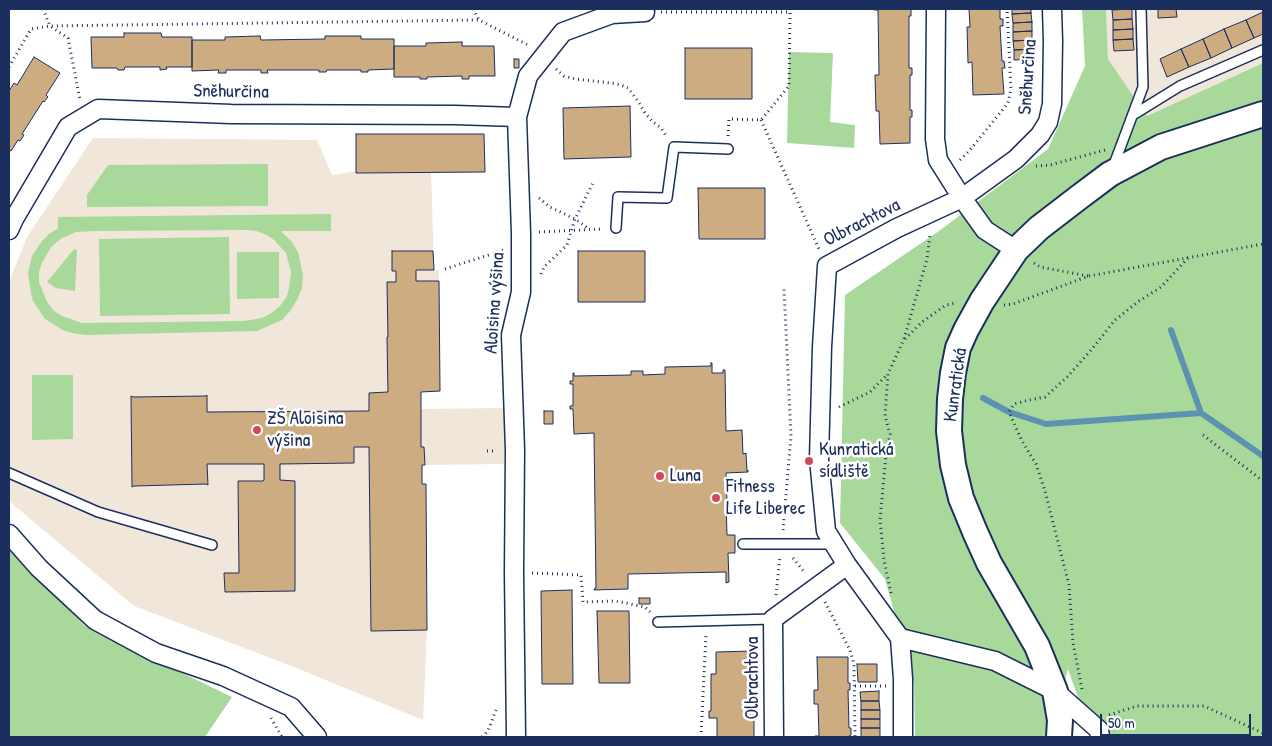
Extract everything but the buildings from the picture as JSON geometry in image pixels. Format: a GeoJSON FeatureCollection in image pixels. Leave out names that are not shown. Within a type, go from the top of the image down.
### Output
{"type":"FeatureCollection","features":[{"type":"Feature","properties":{"kind":"street"},"geometry":{"type":"LineString","coordinates":[[936,9],[935,139],[938,160],[985,230],[1016,250]]}},
{"type":"Feature","properties":{"kind":"street","name":"Sněhurčina"},"geometry":{"type":"LineString","coordinates":[[962,198],[1016,159],[1040,135],[1048,122],[1052,104],[1052,9]]}},
{"type":"Feature","properties":{"kind":"street","name":"Aloisina výšina"},"geometry":{"type":"LineString","coordinates":[[516,737],[515,450],[511,335],[521,292],[517,117],[528,76],[563,32],[612,14],[645,12]]}},
{"type":"Feature","properties":{"kind":"street","name":"Sněhurčina"},"geometry":{"type":"LineString","coordinates":[[9,230],[68,126],[98,109],[231,114],[517,117]]}},
{"type":"Feature","properties":{"kind":"street","name":"Kunratická"},"geometry":{"type":"LineString","coordinates":[[1059,737],[1060,720],[1055,691],[1038,646],[989,563],[961,498],[952,465],[949,431],[950,398],[958,348],[982,301],[1016,250],[1039,228],[1110,174],[1162,147],[1263,114]]}},
{"type":"Feature","properties":{"kind":"street","name":"Olbrachtova"},"geometry":{"type":"LineString","coordinates":[[900,638],[847,565],[826,532],[819,459],[827,266],[897,228],[962,198]]}},
{"type":"Feature","properties":{"kind":"street"},"geometry":{"type":"LineString","coordinates":[[9,534],[39,568],[95,620],[156,653],[222,676],[291,707],[317,737]]}},
{"type":"Feature","properties":{"kind":"street","name":"Olbrachtova"},"geometry":{"type":"LineString","coordinates":[[774,737],[773,620],[847,565]]}},
{"type":"Feature","properties":{"kind":"street"},"geometry":{"type":"LineString","coordinates":[[904,737],[900,638],[995,661],[1055,691],[1099,730],[1100,737]]}},
{"type":"Feature","properties":{"kind":"lane"},"geometry":{"type":"LineString","coordinates":[[1110,174],[1143,87],[1142,9]]}},
{"type":"Feature","properties":{"kind":"lane"},"geometry":{"type":"LineString","coordinates":[[1132,115],[1180,86],[1263,50]]}},
{"type":"Feature","properties":{"kind":"lane"},"geometry":{"type":"LineString","coordinates":[[616,228],[618,197],[667,198],[674,147],[728,149]]}},
{"type":"Feature","properties":{"kind":"lane"},"geometry":{"type":"LineString","coordinates":[[9,473],[98,512],[212,545]]}},
{"type":"Feature","properties":{"kind":"lane"},"geometry":{"type":"LineString","coordinates":[[743,544],[834,544]]}},
{"type":"Feature","properties":{"kind":"lane"},"geometry":{"type":"LineString","coordinates":[[658,622],[773,620]]}},
{"type":"Feature","properties":{"kind":"path"},"geometry":{"type":"LineString","coordinates":[[42,9],[50,26],[68,38],[83,118]]}},
{"type":"Feature","properties":{"kind":"path"},"geometry":{"type":"LineString","coordinates":[[473,9],[479,20]]}},
{"type":"Feature","properties":{"kind":"path"},"geometry":{"type":"LineString","coordinates":[[946,173],[970,150],[1008,103],[1011,89],[1007,9]]}},
{"type":"Feature","properties":{"kind":"path"},"geometry":{"type":"LineString","coordinates":[[645,12],[755,10],[790,12],[789,86],[761,120]]}},
{"type":"Feature","properties":{"kind":"path"},"geometry":{"type":"LineString","coordinates":[[9,67],[31,28],[50,26],[479,20],[546,54],[555,68],[564,76],[621,85],[628,88],[645,113],[662,128],[674,147]]}},
{"type":"Feature","properties":{"kind":"path"},"geometry":{"type":"LineString","coordinates":[[728,149],[729,119],[761,120]]}},
{"type":"Feature","properties":{"kind":"path"},"geometry":{"type":"LineString","coordinates":[[761,120],[827,266]]}},
{"type":"Feature","properties":{"kind":"path"},"geometry":{"type":"LineString","coordinates":[[1016,159],[1032,166],[1050,165],[1120,146]]}},
{"type":"Feature","properties":{"kind":"path"},"geometry":{"type":"LineString","coordinates":[[519,183],[550,207],[575,219],[589,230]]}},
{"type":"Feature","properties":{"kind":"path"},"geometry":{"type":"LineString","coordinates":[[521,292],[538,282],[544,267],[567,245],[570,230],[593,183]]}},
{"type":"Feature","properties":{"kind":"path"},"geometry":{"type":"LineString","coordinates":[[820,415],[870,392],[888,374],[904,339],[927,259],[932,212]]}},
{"type":"Feature","properties":{"kind":"path"},"geometry":{"type":"LineString","coordinates":[[445,269],[521,239],[570,230],[616,228]]}},
{"type":"Feature","properties":{"kind":"path"},"geometry":{"type":"LineString","coordinates":[[904,339],[922,322],[946,304],[982,301],[1001,306],[1013,304],[1088,276],[1263,244]]}},
{"type":"Feature","properties":{"kind":"path"},"geometry":{"type":"LineString","coordinates":[[1016,250],[1040,267],[1088,276]]}},
{"type":"Feature","properties":{"kind":"path"},"geometry":{"type":"LineString","coordinates":[[1188,258],[1161,286],[1115,320],[1068,377],[1045,398],[1014,404],[1009,412],[1022,441],[1036,464],[1045,491],[1069,585],[1073,643],[1089,722],[1136,706],[1204,706],[1263,733]]}},
{"type":"Feature","properties":{"kind":"path"},"geometry":{"type":"LineString","coordinates":[[773,620],[782,544],[791,436],[784,289]]}},
{"type":"Feature","properties":{"kind":"path"},"geometry":{"type":"LineString","coordinates":[[888,374],[885,416],[890,434],[880,520],[884,560],[892,599]]}},
{"type":"Feature","properties":{"kind":"path"},"geometry":{"type":"LineString","coordinates":[[1203,435],[1263,481]]}},
{"type":"Feature","properties":{"kind":"path"},"geometry":{"type":"LineString","coordinates":[[782,544],[817,587],[850,650],[854,664],[856,737]]}},
{"type":"Feature","properties":{"kind":"path"},"geometry":{"type":"LineString","coordinates":[[514,572],[581,575],[583,602],[616,601],[646,607],[658,622]]}},
{"type":"Feature","properties":{"kind":"path"},"geometry":{"type":"LineString","coordinates":[[701,737],[706,621]]}},
{"type":"Feature","properties":{"kind":"path"},"geometry":{"type":"LineString","coordinates":[[855,686],[903,686]]}},
{"type":"Feature","properties":{"kind":"shaded area"},"geometry":{"type":"Polygon","coordinates":[[[1106,9],[1263,9],[1263,63],[1147,116],[1108,59],[1106,9]]]}},
{"type":"Feature","properties":{"kind":"shaded area","name":"ZŠ Aloisina výšina"},"geometry":{"type":"Polygon","coordinates":[[[93,138],[317,140],[332,175],[356,171],[431,170],[434,270],[439,270],[440,391],[421,392],[421,409],[505,408],[505,450],[504,464],[422,465],[422,484],[426,484],[427,630],[423,720],[289,665],[134,606],[9,501],[9,282],[27,237],[93,138]]]}},
{"type":"Feature","properties":{"kind":"green space"},"geometry":{"type":"Polygon","coordinates":[[[1082,9],[1106,9],[1108,59],[1147,116],[1263,63],[1263,737],[1092,737],[1068,669],[1049,737],[915,737],[914,683],[885,579],[840,523],[845,295],[939,231],[1048,149],[1085,66],[1082,9]]]}},
{"type":"Feature","properties":{"kind":"green space"},"geometry":{"type":"Polygon","coordinates":[[[789,52],[833,53],[830,122],[855,125],[854,148],[787,143],[789,52]]]}},
{"type":"Feature","properties":{"kind":"green space"},"geometry":{"type":"Polygon","coordinates":[[[268,164],[268,206],[87,207],[87,195],[108,165],[268,164]]]}},
{"type":"Feature","properties":{"kind":"green space"},"geometry":{"type":"Polygon","coordinates":[[[331,214],[331,231],[281,231],[292,242],[298,252],[303,275],[302,288],[291,310],[282,320],[257,331],[85,335],[63,330],[45,319],[33,301],[31,293],[28,273],[32,256],[42,241],[58,228],[58,217],[331,214]],[[256,231],[76,232],[62,238],[51,247],[42,263],[39,272],[39,282],[47,302],[54,311],[82,323],[244,321],[262,318],[279,307],[286,298],[291,272],[286,253],[274,240],[256,231]]]}},
{"type":"Feature","properties":{"kind":"green space"},"geometry":{"type":"Polygon","coordinates":[[[229,237],[230,314],[100,316],[99,239],[229,237]]]}},
{"type":"Feature","properties":{"kind":"green space"},"geometry":{"type":"Polygon","coordinates":[[[74,249],[77,250],[75,291],[56,288],[47,282],[74,249]]]}},
{"type":"Feature","properties":{"kind":"green space"},"geometry":{"type":"Polygon","coordinates":[[[237,252],[279,252],[279,298],[237,299],[237,252]]]}},
{"type":"Feature","properties":{"kind":"green space"},"geometry":{"type":"Polygon","coordinates":[[[32,375],[73,375],[73,439],[32,440],[32,375]]]}},
{"type":"Feature","properties":{"kind":"green space"},"geometry":{"type":"Polygon","coordinates":[[[9,548],[85,626],[232,697],[205,737],[9,737],[9,548]]]}},
{"type":"Feature","properties":{"kind":"waterway"},"geometry":{"type":"LineString","coordinates":[[1171,330],[1201,413]]}},
{"type":"Feature","properties":{"kind":"waterway"},"geometry":{"type":"LineString","coordinates":[[983,398],[1009,412],[1046,424],[1201,413],[1263,456]]}},
{"type":"Feature","properties":{"kind":"place","name":"ZŠ Aloisina výšina"},"geometry":{"type":"Point","coordinates":[257,430]}},
{"type":"Feature","properties":{"kind":"place","name":"Kunratická sídliště"},"geometry":{"type":"Point","coordinates":[809,461]}},
{"type":"Feature","properties":{"kind":"place","name":"Luna"},"geometry":{"type":"Point","coordinates":[660,476]}},
{"type":"Feature","properties":{"kind":"place","name":"Fitness Life Liberec"},"geometry":{"type":"Point","coordinates":[716,498]}}]}
